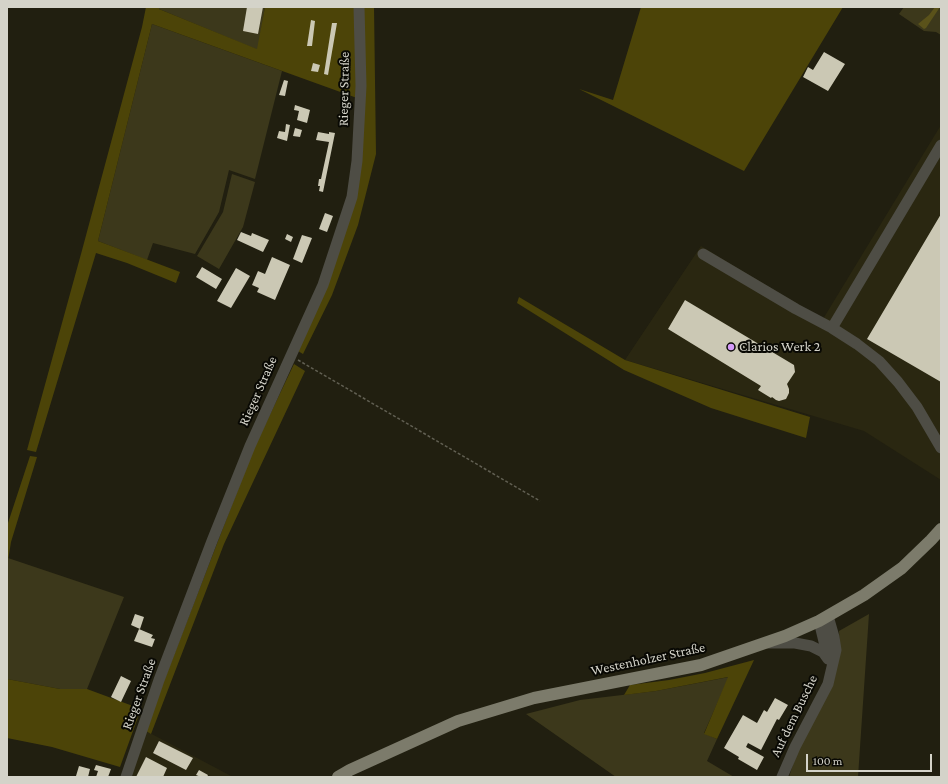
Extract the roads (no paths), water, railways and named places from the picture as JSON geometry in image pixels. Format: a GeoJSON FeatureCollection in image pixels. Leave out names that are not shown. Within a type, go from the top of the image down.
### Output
{"type":"FeatureCollection","features":[{"type":"Feature","properties":{"kind":"main road","name":"Westenholzer Straße"},"geometry":{"type":"LineString","coordinates":[[338,777],[350,770],[458,721],[534,698],[701,664],[785,636],[824,618],[864,595],[902,568],[941,529]]}},
{"type":"Feature","properties":{"kind":"street","name":"Rieger Straße"},"geometry":{"type":"LineString","coordinates":[[126,777],[159,680],[209,548],[250,446],[323,285],[352,197],[357,161],[361,86],[359,7]]}},
{"type":"Feature","properties":{"kind":"street"},"geometry":{"type":"LineString","coordinates":[[832,328],[941,145]]}},
{"type":"Feature","properties":{"kind":"street"},"geometry":{"type":"LineString","coordinates":[[703,254],[796,309],[832,328],[857,344],[879,361],[898,382],[940,443]]}},
{"type":"Feature","properties":{"kind":"street","name":"Auf dem Busche"},"geometry":{"type":"LineString","coordinates":[[782,777],[795,747],[828,684],[830,663],[824,618]]}},
{"type":"Feature","properties":{"kind":"street"},"geometry":{"type":"LineString","coordinates":[[765,643],[795,643],[811,646],[823,652],[830,663]]}},
{"type":"Feature","properties":{"kind":"place","name":"Clarios Werk 2"},"geometry":{"type":"Point","coordinates":[731,347]}}]}
